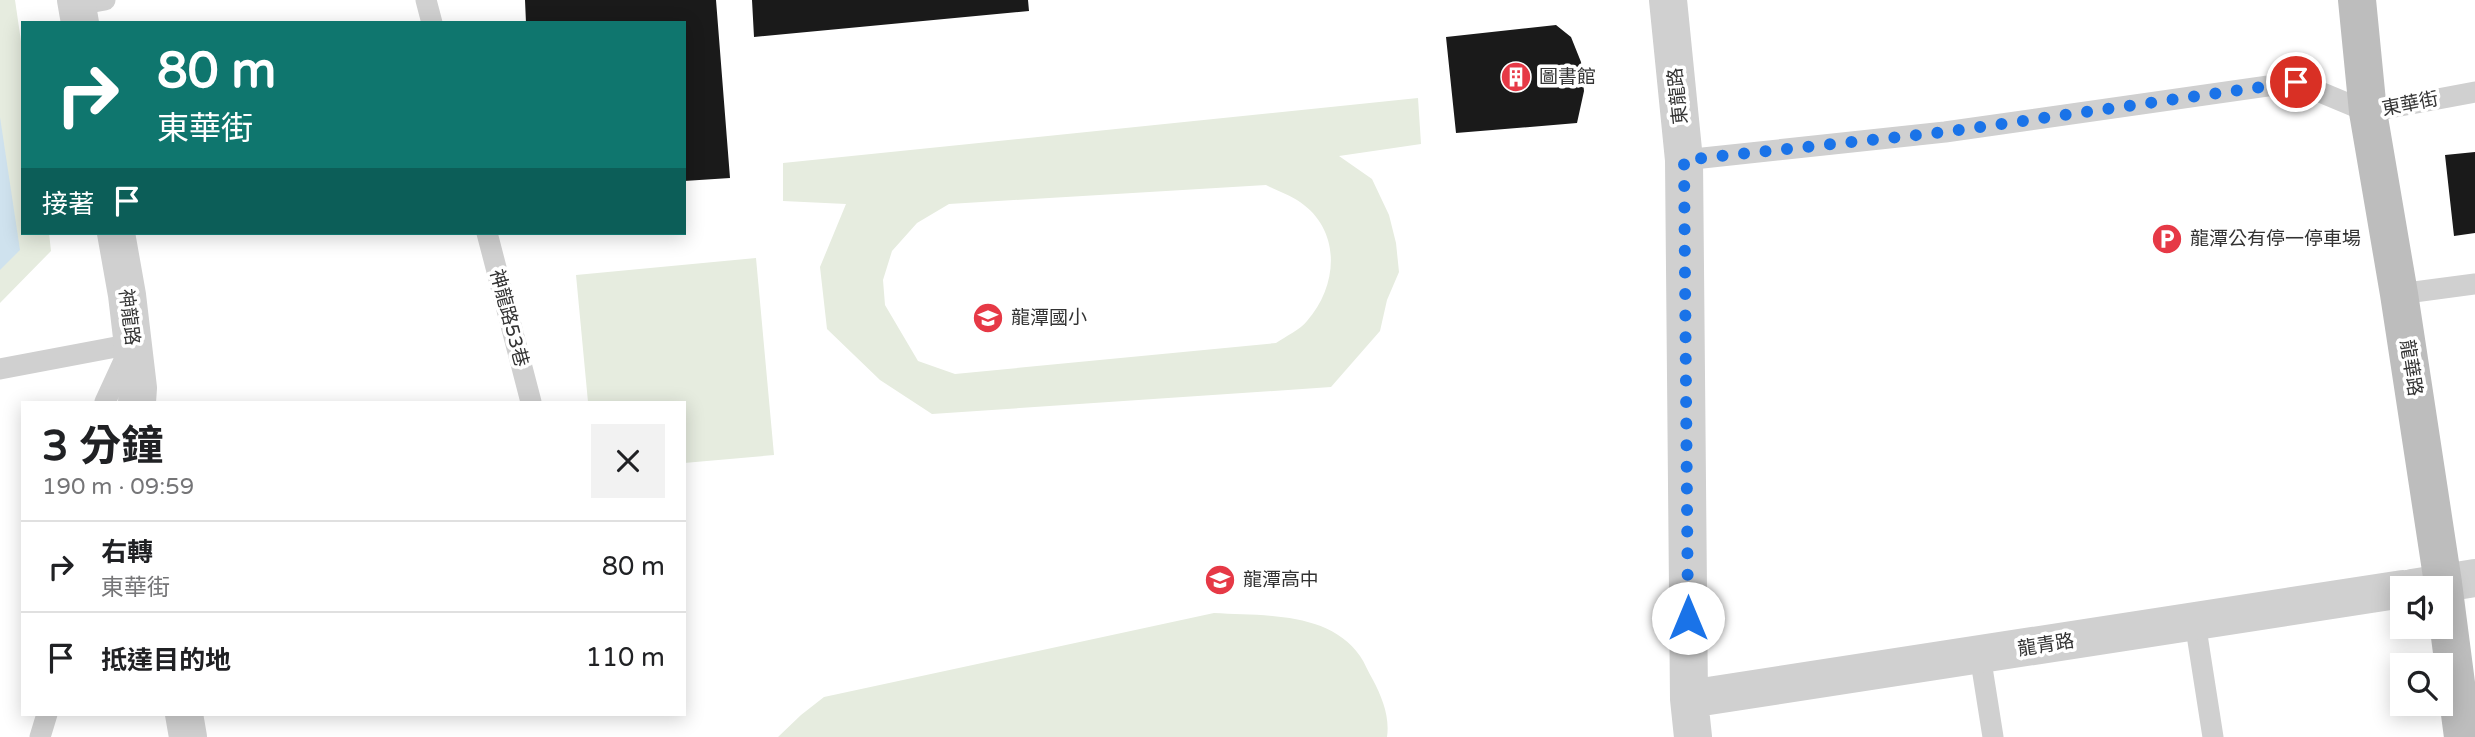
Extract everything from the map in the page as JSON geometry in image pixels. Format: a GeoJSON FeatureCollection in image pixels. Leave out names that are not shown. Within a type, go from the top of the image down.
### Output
{"type":"FeatureCollection","features":[{"type":"Feature","properties":{"kind":"street","name":"東龍路"},"geometry":{"type":"LineString","coordinates":[[1668,0],[1684,160],[1689,699],[1693,737]]}},
{"type":"Feature","properties":{"kind":"street","name":"龍華路"},"geometry":{"type":"LineString","coordinates":[[2357,0],[2368,112],[2399,293],[2442,576]]}},
{"type":"Feature","properties":{"kind":"street","name":"神龍路"},"geometry":{"type":"LineString","coordinates":[[116,235],[132,344],[137,401]]}},
{"type":"Feature","properties":{"kind":"street","name":"龍青路"},"geometry":{"type":"LineString","coordinates":[[1689,699],[2390,591]]}},
{"type":"Feature","properties":{"kind":"street","name":"龍華路"},"geometry":{"type":"LineString","coordinates":[[2450,639],[2463,737]]}},
{"type":"Feature","properties":{"kind":"street"},"geometry":{"type":"LineString","coordinates":[[184,716],[188,737]]}},
{"type":"Feature","properties":{"kind":"lane"},"geometry":{"type":"LineString","coordinates":[[426,0],[431,21]]}},
{"type":"Feature","properties":{"kind":"lane","name":"東華街"},"geometry":{"type":"LineString","coordinates":[[1684,160],[1945,132],[2296,82],[2368,112],[2475,92]]}},
{"type":"Feature","properties":{"kind":"lane","name":"神龍路53巷"},"geometry":{"type":"LineString","coordinates":[[487,235],[531,401]]}},
{"type":"Feature","properties":{"kind":"lane"},"geometry":{"type":"LineString","coordinates":[[2399,293],[2475,284]]}},
{"type":"Feature","properties":{"kind":"lane"},"geometry":{"type":"LineString","coordinates":[[0,369],[132,344]]}},
{"type":"Feature","properties":{"kind":"lane"},"geometry":{"type":"LineString","coordinates":[[105,401],[132,344]]}},
{"type":"Feature","properties":{"kind":"lane"},"geometry":{"type":"LineString","coordinates":[[2195,622],[2213,737]]}},
{"type":"Feature","properties":{"kind":"lane"},"geometry":{"type":"LineString","coordinates":[[1980,655],[1993,737]]}},
{"type":"Feature","properties":{"kind":"lane"},"geometry":{"type":"LineString","coordinates":[[40,737],[46,716]]}},
{"type":"Feature","properties":{"kind":"shaded area"},"geometry":{"type":"Polygon","coordinates":[[[0,0],[15,0],[21,41],[21,235],[49,235],[51,251],[0,303],[0,0]]]}},
{"type":"Feature","properties":{"kind":"shaded area"},"geometry":{"type":"Polygon","coordinates":[[[1418,98],[1421,144],[1339,156],[1372,179],[1389,215],[1399,272],[1387,300],[1380,331],[1331,387],[932,414],[880,380],[827,329],[820,267],[846,204],[783,201],[783,163],[1418,98]],[[1266,185],[949,204],[917,223],[892,251],[883,280],[885,305],[918,361],[955,374],[1276,343],[1304,324],[1317,307],[1325,292],[1331,259],[1329,243],[1314,214],[1300,202],[1266,185]]]}},
{"type":"Feature","properties":{"kind":"shaded area"},"geometry":{"type":"Polygon","coordinates":[[[756,258],[774,455],[686,463],[686,401],[588,401],[576,275],[756,258]]]}},
{"type":"Feature","properties":{"kind":"shaded area"},"geometry":{"type":"Polygon","coordinates":[[[1214,613],[1273,616],[1313,623],[1347,641],[1362,659],[1379,693],[1386,715],[1387,737],[778,737],[824,697],[1214,613]]]}},
{"type":"Feature","properties":{"kind":"water"},"geometry":{"type":"Polygon","coordinates":[[[0,117],[20,250],[0,270],[0,117]]]}},
{"type":"Feature","properties":{"kind":"building"},"geometry":{"type":"Polygon","coordinates":[[[525,0],[716,0],[730,178],[686,181],[686,21],[526,21],[525,0]]]}},
{"type":"Feature","properties":{"kind":"building"},"geometry":{"type":"Polygon","coordinates":[[[752,0],[1028,0],[1029,11],[754,37],[752,0]]]}},
{"type":"Feature","properties":{"kind":"building","name":"圖書館"},"geometry":{"type":"Polygon","coordinates":[[[1556,25],[1571,37],[1581,62],[1584,91],[1577,123],[1456,133],[1446,37],[1556,25]]]}},
{"type":"Feature","properties":{"kind":"building"},"geometry":{"type":"Polygon","coordinates":[[[2475,152],[2475,233],[2454,236],[2445,155],[2475,152]]]}},
{"type":"Feature","properties":{"kind":"place","name":"圖書館"},"geometry":{"type":"Point","coordinates":[1516,77]}},
{"type":"Feature","properties":{"kind":"place","name":"龍潭公有停一停車場"},"geometry":{"type":"Point","coordinates":[2167,239]}},
{"type":"Feature","properties":{"kind":"place","name":"龍潭國小"},"geometry":{"type":"Point","coordinates":[988,318]}},
{"type":"Feature","properties":{"kind":"place","name":"龍潭高中"},"geometry":{"type":"Point","coordinates":[1220,580]}},
{"type":"Feature","properties":{"kind":"route"},"geometry":{"type":"LineString","coordinates":[[1688,618],[1684,160],[1945,132],[2296,82]]}}]}
